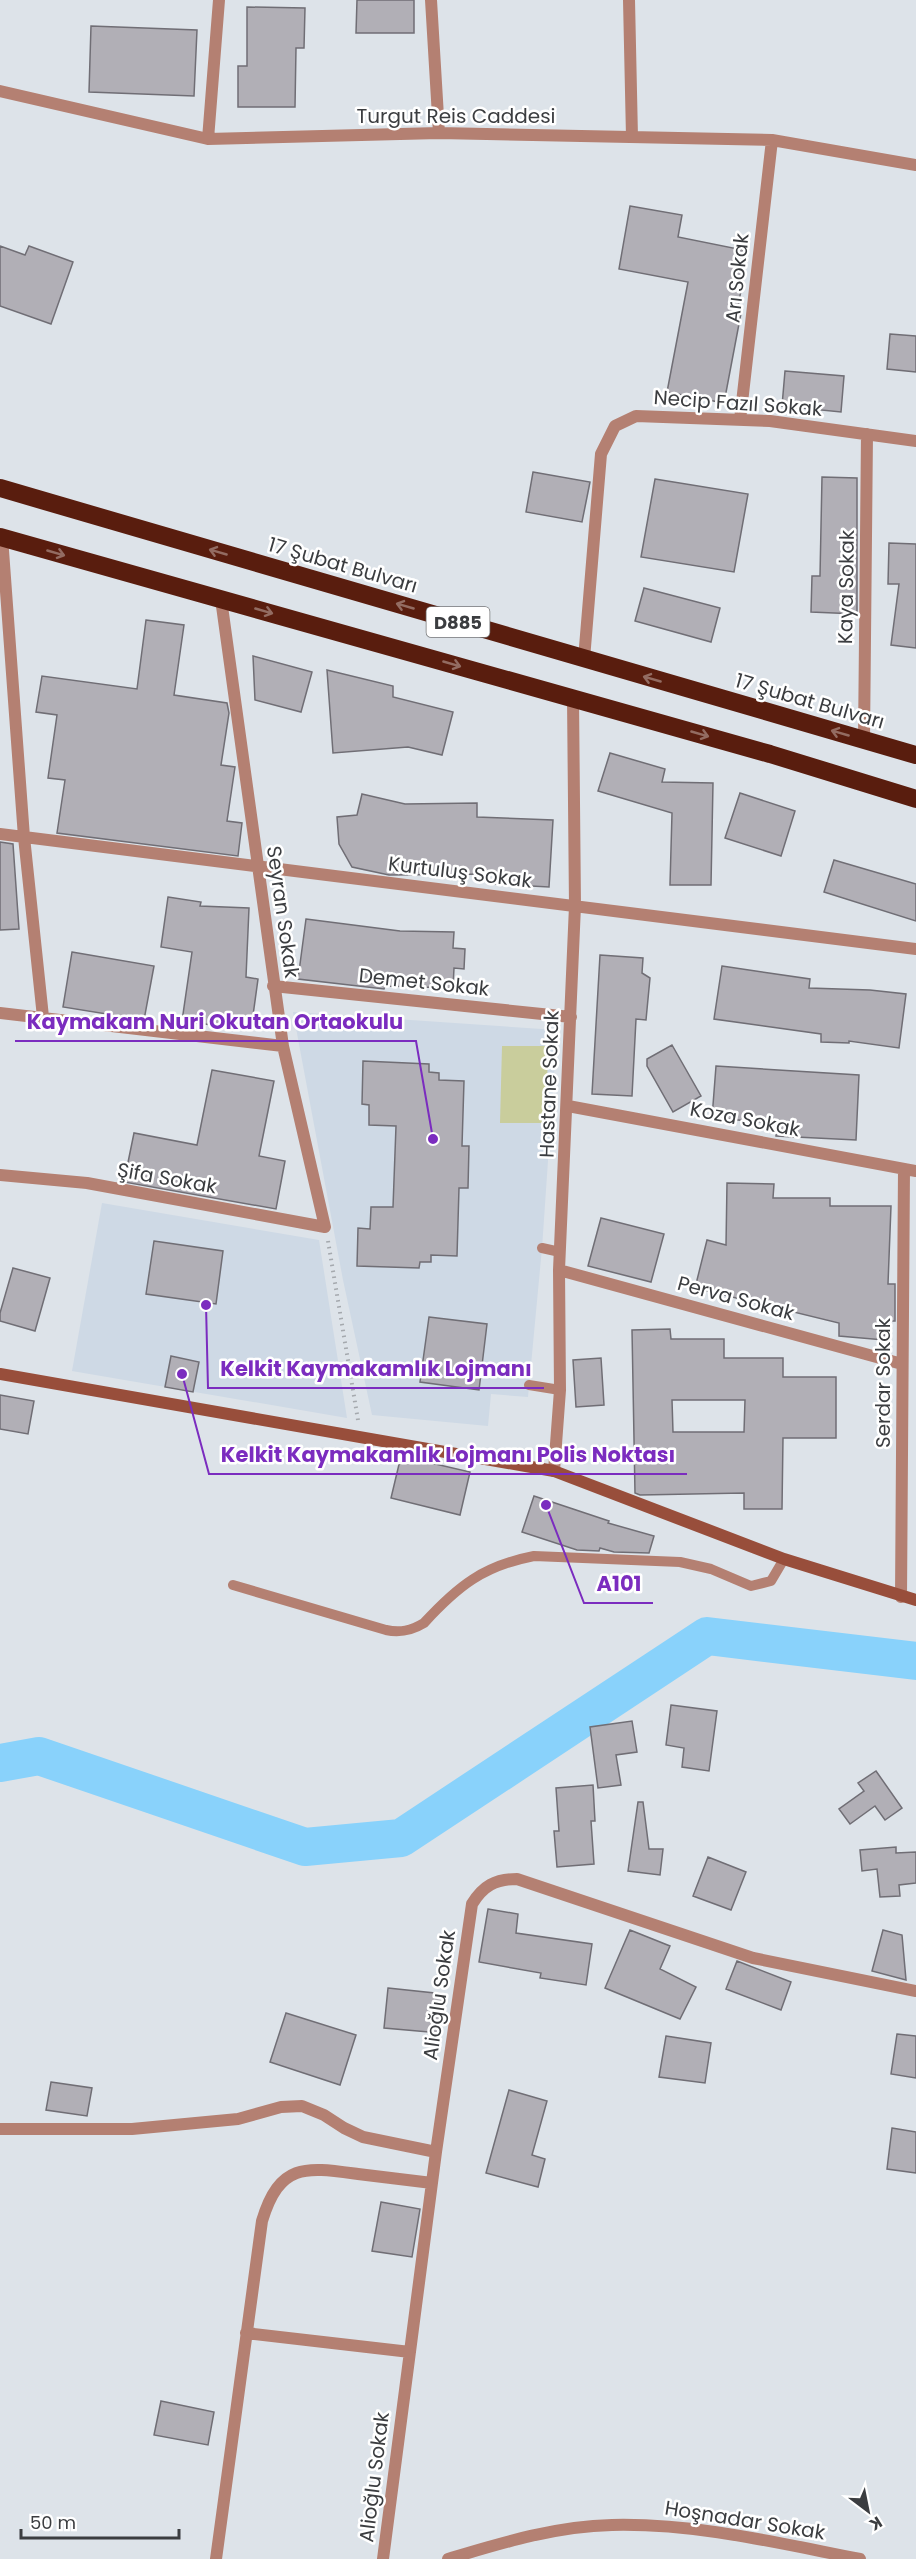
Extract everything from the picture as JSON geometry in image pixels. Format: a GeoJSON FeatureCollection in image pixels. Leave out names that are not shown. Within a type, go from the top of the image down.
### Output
{"type":"FeatureCollection","features":[{"type":"Feature","properties":{"kind":"highway","name":"17 Şubat Bulvarı"},"geometry":{"type":"LineString","coordinates":[[0,488],[916,755]]}},
{"type":"Feature","properties":{"kind":"highway","name":"D885"},"geometry":{"type":"LineString","coordinates":[[1,537],[770,754],[916,799]]}},
{"type":"Feature","properties":{"kind":"main road"},"geometry":{"type":"LineString","coordinates":[[0,1374],[554,1471],[784,1558],[916,1600]]}},
{"type":"Feature","properties":{"kind":"street"},"geometry":{"type":"LineString","coordinates":[[208,139],[219,0]]}},
{"type":"Feature","properties":{"kind":"street"},"geometry":{"type":"LineString","coordinates":[[431,0],[439,133]]}},
{"type":"Feature","properties":{"kind":"street"},"geometry":{"type":"LineString","coordinates":[[629,0],[632,137]]}},
{"type":"Feature","properties":{"kind":"street","name":"Turgut Reis Caddesi"},"geometry":{"type":"LineString","coordinates":[[0,91],[208,139],[439,133],[772,140],[916,165]]}},
{"type":"Feature","properties":{"kind":"street","name":"Arı Sokak"},"geometry":{"type":"LineString","coordinates":[[740,420],[772,140]]}},
{"type":"Feature","properties":{"kind":"street","name":"Necip Fazıl Sokak"},"geometry":{"type":"LineString","coordinates":[[584,658],[601,454],[615,426],[636,416],[770,421],[916,441]]}},
{"type":"Feature","properties":{"kind":"street","name":"Kaya Sokak"},"geometry":{"type":"LineString","coordinates":[[864,740],[867,434]]}},
{"type":"Feature","properties":{"kind":"street"},"geometry":{"type":"LineString","coordinates":[[1,537],[24,837],[43,1017]]}},
{"type":"Feature","properties":{"kind":"street","name":"Seyran Sokak"},"geometry":{"type":"LineString","coordinates":[[221,599],[273,986],[283,1046],[325,1227]]}},
{"type":"Feature","properties":{"kind":"street","name":"Hastane Sokak"},"geometry":{"type":"LineString","coordinates":[[554,1471],[560,1390],[559,1270],[575,906],[573,698]]}},
{"type":"Feature","properties":{"kind":"street","name":"Kurtuluş Sokak"},"geometry":{"type":"LineString","coordinates":[[0,834],[916,949]]}},
{"type":"Feature","properties":{"kind":"street","name":"Demet Sokak"},"geometry":{"type":"LineString","coordinates":[[273,986],[571,1017]]}},
{"type":"Feature","properties":{"kind":"street"},"geometry":{"type":"LineString","coordinates":[[0,1013],[283,1046]]}},
{"type":"Feature","properties":{"kind":"street","name":"Koza Sokak"},"geometry":{"type":"LineString","coordinates":[[568,1106],[910,1170]]}},
{"type":"Feature","properties":{"kind":"street","name":"Serdar Sokak"},"geometry":{"type":"LineString","coordinates":[[901,1597],[902,1364],[910,1170]]}},
{"type":"Feature","properties":{"kind":"street","name":"Şifa Sokak"},"geometry":{"type":"LineString","coordinates":[[0,1175],[87,1183],[325,1227]]}},
{"type":"Feature","properties":{"kind":"street","name":"Perva Sokak"},"geometry":{"type":"LineString","coordinates":[[559,1270],[902,1364]]}},
{"type":"Feature","properties":{"kind":"street","name":"Alioğlu Sokak"},"geometry":{"type":"LineString","coordinates":[[383,2559],[436,2152],[472,1904],[479,1892],[503,1879],[517,1879],[753,1958],[916,1991]]}},
{"type":"Feature","properties":{"kind":"street"},"geometry":{"type":"LineString","coordinates":[[0,2129],[132,2129],[238,2120],[281,2107],[302,2106],[324,2115],[363,2138],[436,2152]]}},
{"type":"Feature","properties":{"kind":"street"},"geometry":{"type":"LineString","coordinates":[[216,2559],[262,2221],[273,2192],[293,2175],[314,2168],[432,2183]]}},
{"type":"Feature","properties":{"kind":"street"},"geometry":{"type":"LineString","coordinates":[[246,2333],[410,2352]]}},
{"type":"Feature","properties":{"kind":"street","name":"Hoşnadar Sokak"},"geometry":{"type":"LineString","coordinates":[[448,2559],[508,2541],[561,2530],[610,2525],[662,2525],[716,2531],[860,2559]]}},
{"type":"Feature","properties":{"kind":"lane"},"geometry":{"type":"LineString","coordinates":[[542,1248],[560,1252]]}},
{"type":"Feature","properties":{"kind":"lane"},"geometry":{"type":"LineString","coordinates":[[529,1385],[560,1390]]}},
{"type":"Feature","properties":{"kind":"lane"},"geometry":{"type":"LineString","coordinates":[[232,1585],[400,1632],[416,1628],[424,1623],[463,1584],[477,1575],[513,1560],[534,1556],[680,1562],[711,1569],[751,1586],[771,1581],[784,1558]]}},
{"type":"Feature","properties":{"kind":"path"},"geometry":{"type":"LineString","coordinates":[[325,1227],[361,1436]]}},
{"type":"Feature","properties":{"kind":"shaded area"},"geometry":{"type":"Polygon","coordinates":[[[293,1012],[557,1030],[542,1248],[528,1397],[491,1394],[488,1426],[372,1415],[343,1280],[293,1012]]]}},
{"type":"Feature","properties":{"kind":"shaded area"},"geometry":{"type":"Polygon","coordinates":[[[102,1203],[319,1240],[347,1418],[72,1371],[102,1203]]]}},
{"type":"Feature","properties":{"kind":"green space"},"geometry":{"type":"Polygon","coordinates":[[[502,1046],[548,1046],[546,1123],[500,1123],[502,1046]]]}},
{"type":"Feature","properties":{"kind":"building"},"geometry":{"type":"Polygon","coordinates":[[[357,0],[414,0],[414,33],[356,33],[357,0]]]}},
{"type":"Feature","properties":{"kind":"building"},"geometry":{"type":"Polygon","coordinates":[[[247,7],[305,8],[304,48],[296,48],[295,107],[238,107],[238,66],[247,66],[247,7]]]}},
{"type":"Feature","properties":{"kind":"building"},"geometry":{"type":"Polygon","coordinates":[[[91,26],[197,30],[194,96],[89,92],[91,26]]]}},
{"type":"Feature","properties":{"kind":"building"},"geometry":{"type":"Polygon","coordinates":[[[630,206],[682,215],[678,237],[748,251],[738,307],[742,308],[724,403],[667,392],[688,282],[619,269],[630,206]]]}},
{"type":"Feature","properties":{"kind":"building"},"geometry":{"type":"Polygon","coordinates":[[[0,246],[25,255],[29,246],[73,262],[51,324],[0,306],[0,246]]]}},
{"type":"Feature","properties":{"kind":"building"},"geometry":{"type":"Polygon","coordinates":[[[890,334],[916,336],[916,372],[887,369],[890,334]]]}},
{"type":"Feature","properties":{"kind":"building"},"geometry":{"type":"Polygon","coordinates":[[[785,371],[844,376],[841,412],[782,406],[785,371]]]}},
{"type":"Feature","properties":{"kind":"building"},"geometry":{"type":"Polygon","coordinates":[[[533,472],[590,482],[582,522],[526,512],[533,472]]]}},
{"type":"Feature","properties":{"kind":"building"},"geometry":{"type":"Polygon","coordinates":[[[822,477],[857,478],[857,614],[811,612],[812,576],[820,576],[822,477]]]}},
{"type":"Feature","properties":{"kind":"building"},"geometry":{"type":"Polygon","coordinates":[[[655,479],[748,494],[734,572],[641,557],[655,479]]]}},
{"type":"Feature","properties":{"kind":"building"},"geometry":{"type":"Polygon","coordinates":[[[889,543],[916,544],[916,648],[891,645],[899,584],[888,584],[889,543]]]}},
{"type":"Feature","properties":{"kind":"building"},"geometry":{"type":"Polygon","coordinates":[[[644,588],[720,608],[711,642],[635,621],[644,588]]]}},
{"type":"Feature","properties":{"kind":"building"},"geometry":{"type":"Polygon","coordinates":[[[146,620],[184,625],[174,695],[227,703],[229,713],[221,765],[235,767],[227,821],[242,823],[238,856],[57,833],[65,780],[48,778],[57,715],[36,712],[42,676],[137,689],[146,620]]]}},
{"type":"Feature","properties":{"kind":"building"},"geometry":{"type":"Polygon","coordinates":[[[253,656],[312,672],[301,712],[255,700],[253,656]]]}},
{"type":"Feature","properties":{"kind":"building"},"geometry":{"type":"Polygon","coordinates":[[[327,670],[393,686],[393,697],[453,712],[442,755],[408,747],[333,753],[327,670]]]}},
{"type":"Feature","properties":{"kind":"building"},"geometry":{"type":"Polygon","coordinates":[[[610,753],[665,769],[662,782],[713,783],[711,885],[670,885],[672,813],[598,791],[610,753]]]}},
{"type":"Feature","properties":{"kind":"building"},"geometry":{"type":"Polygon","coordinates":[[[740,793],[795,811],[781,856],[725,838],[740,793]]]}},
{"type":"Feature","properties":{"kind":"building"},"geometry":{"type":"Polygon","coordinates":[[[362,794],[405,804],[477,803],[477,817],[553,820],[549,887],[494,884],[494,874],[389,875],[352,867],[339,844],[337,817],[357,815],[362,794]]]}},
{"type":"Feature","properties":{"kind":"building"},"geometry":{"type":"Polygon","coordinates":[[[0,842],[13,844],[19,929],[0,930],[0,842]]]}},
{"type":"Feature","properties":{"kind":"building"},"geometry":{"type":"Polygon","coordinates":[[[834,860],[916,884],[916,921],[824,892],[834,860]]]}},
{"type":"Feature","properties":{"kind":"building"},"geometry":{"type":"Polygon","coordinates":[[[168,897],[201,902],[200,906],[249,908],[246,977],[258,979],[251,1030],[182,1021],[192,952],[161,947],[168,897]]]}},
{"type":"Feature","properties":{"kind":"building"},"geometry":{"type":"Polygon","coordinates":[[[306,919],[400,931],[454,932],[453,948],[465,949],[464,969],[454,968],[453,988],[385,986],[384,989],[298,979],[306,919]]]}},
{"type":"Feature","properties":{"kind":"building"},"geometry":{"type":"Polygon","coordinates":[[[72,952],[154,966],[144,1020],[63,1007],[72,952]]]}},
{"type":"Feature","properties":{"kind":"building"},"geometry":{"type":"Polygon","coordinates":[[[600,955],[643,958],[642,973],[650,978],[646,1020],[636,1019],[632,1096],[592,1094],[600,955]]]}},
{"type":"Feature","properties":{"kind":"building"},"geometry":{"type":"Polygon","coordinates":[[[722,966],[810,979],[809,988],[906,994],[899,1048],[849,1041],[849,1043],[821,1042],[821,1034],[714,1019],[722,966]]]}},
{"type":"Feature","properties":{"kind":"building"},"geometry":{"type":"Polygon","coordinates":[[[672,1045],[701,1096],[673,1112],[647,1066],[647,1059],[672,1045]]]}},
{"type":"Feature","properties":{"kind":"building"},"geometry":{"type":"Polygon","coordinates":[[[363,1061],[429,1064],[429,1072],[439,1073],[439,1080],[464,1081],[462,1146],[469,1146],[468,1188],[459,1188],[457,1256],[431,1255],[431,1262],[420,1262],[419,1268],[357,1266],[358,1228],[370,1229],[371,1207],[393,1207],[396,1126],[369,1125],[369,1105],[362,1104],[363,1061]]]}},
{"type":"Feature","properties":{"kind":"building"},"geometry":{"type":"Polygon","coordinates":[[[716,1066],[859,1075],[856,1140],[776,1136],[777,1123],[712,1118],[716,1066]]]}},
{"type":"Feature","properties":{"kind":"building"},"geometry":{"type":"Polygon","coordinates":[[[212,1070],[274,1081],[259,1156],[285,1161],[276,1209],[124,1182],[134,1133],[197,1145],[212,1070]]]}},
{"type":"Feature","properties":{"kind":"building"},"geometry":{"type":"Polygon","coordinates":[[[727,1183],[774,1184],[773,1198],[830,1198],[830,1206],[891,1206],[888,1284],[895,1284],[895,1321],[885,1321],[884,1340],[839,1336],[839,1323],[695,1288],[707,1240],[726,1245],[727,1183]]]}},
{"type":"Feature","properties":{"kind":"building"},"geometry":{"type":"Polygon","coordinates":[[[601,1218],[664,1234],[651,1282],[588,1266],[601,1218]]]}},
{"type":"Feature","properties":{"kind":"building"},"geometry":{"type":"Polygon","coordinates":[[[154,1241],[223,1251],[216,1304],[146,1294],[154,1241]]]}},
{"type":"Feature","properties":{"kind":"building"},"geometry":{"type":"Polygon","coordinates":[[[13,1268],[50,1278],[35,1331],[0,1321],[0,1313],[13,1268]]]}},
{"type":"Feature","properties":{"kind":"building"},"geometry":{"type":"Polygon","coordinates":[[[429,1317],[487,1324],[479,1390],[420,1382],[429,1317]]]}},
{"type":"Feature","properties":{"kind":"building"},"geometry":{"type":"Polygon","coordinates":[[[670,1329],[671,1339],[724,1339],[724,1358],[783,1358],[783,1377],[836,1377],[836,1438],[783,1438],[782,1509],[744,1509],[744,1493],[640,1495],[635,1493],[632,1330],[670,1329]],[[672,1400],[673,1432],[744,1432],[745,1400],[672,1400]]]}},
{"type":"Feature","properties":{"kind":"building"},"geometry":{"type":"Polygon","coordinates":[[[171,1356],[199,1362],[193,1392],[165,1387],[171,1356]]]}},
{"type":"Feature","properties":{"kind":"building"},"geometry":{"type":"Polygon","coordinates":[[[601,1358],[604,1405],[576,1407],[573,1360],[601,1358]]]}},
{"type":"Feature","properties":{"kind":"building"},"geometry":{"type":"Polygon","coordinates":[[[0,1395],[34,1401],[28,1434],[0,1429],[0,1395]]]}},
{"type":"Feature","properties":{"kind":"building"},"geometry":{"type":"Polygon","coordinates":[[[401,1456],[470,1472],[460,1515],[391,1498],[401,1456]]]}},
{"type":"Feature","properties":{"kind":"building"},"geometry":{"type":"Polygon","coordinates":[[[534,1496],[609,1521],[608,1523],[654,1536],[649,1553],[614,1552],[600,1548],[599,1551],[577,1550],[522,1532],[534,1496]]]}},
{"type":"Feature","properties":{"kind":"building"},"geometry":{"type":"Polygon","coordinates":[[[671,1705],[717,1711],[709,1771],[682,1767],[684,1748],[666,1745],[671,1705]]]}},
{"type":"Feature","properties":{"kind":"building"},"geometry":{"type":"Polygon","coordinates":[[[632,1721],[637,1752],[616,1755],[621,1785],[598,1788],[590,1727],[632,1721]]]}},
{"type":"Feature","properties":{"kind":"building"},"geometry":{"type":"Polygon","coordinates":[[[876,1771],[902,1808],[885,1820],[875,1806],[850,1824],[839,1809],[864,1791],[858,1783],[876,1771]]]}},
{"type":"Feature","properties":{"kind":"building"},"geometry":{"type":"Polygon","coordinates":[[[593,1785],[595,1821],[591,1821],[594,1864],[557,1867],[554,1831],[559,1831],[556,1788],[593,1785]]]}},
{"type":"Feature","properties":{"kind":"building"},"geometry":{"type":"Polygon","coordinates":[[[638,1802],[643,1802],[649,1849],[663,1849],[660,1875],[628,1871],[638,1802]]]}},
{"type":"Feature","properties":{"kind":"building"},"geometry":{"type":"Polygon","coordinates":[[[896,1847],[896,1853],[916,1852],[916,1883],[899,1885],[900,1896],[880,1897],[877,1869],[862,1871],[860,1850],[896,1847]]]}},
{"type":"Feature","properties":{"kind":"building"},"geometry":{"type":"Polygon","coordinates":[[[708,1857],[746,1872],[731,1910],[693,1896],[708,1857]]]}},
{"type":"Feature","properties":{"kind":"building"},"geometry":{"type":"Polygon","coordinates":[[[488,1909],[518,1914],[516,1933],[592,1944],[586,1985],[540,1978],[541,1973],[479,1962],[488,1909]]]}},
{"type":"Feature","properties":{"kind":"building"},"geometry":{"type":"Polygon","coordinates":[[[630,1930],[670,1946],[660,1969],[696,1987],[680,2019],[605,1988],[630,1930]]]}},
{"type":"Feature","properties":{"kind":"building"},"geometry":{"type":"Polygon","coordinates":[[[883,1930],[902,1935],[906,1980],[872,1971],[883,1930]]]}},
{"type":"Feature","properties":{"kind":"building"},"geometry":{"type":"Polygon","coordinates":[[[737,1961],[791,1982],[781,2010],[726,1989],[737,1961]]]}},
{"type":"Feature","properties":{"kind":"building"},"geometry":{"type":"Polygon","coordinates":[[[388,1988],[444,1994],[440,2033],[384,2028],[388,1988]]]}},
{"type":"Feature","properties":{"kind":"building"},"geometry":{"type":"Polygon","coordinates":[[[286,2013],[356,2035],[340,2085],[270,2062],[286,2013]]]}},
{"type":"Feature","properties":{"kind":"building"},"geometry":{"type":"Polygon","coordinates":[[[897,2034],[916,2036],[916,2078],[891,2074],[897,2034]]]}},
{"type":"Feature","properties":{"kind":"building"},"geometry":{"type":"Polygon","coordinates":[[[666,2036],[711,2043],[705,2083],[659,2077],[666,2036]]]}},
{"type":"Feature","properties":{"kind":"building"},"geometry":{"type":"Polygon","coordinates":[[[51,2082],[92,2088],[87,2116],[46,2110],[51,2082]]]}},
{"type":"Feature","properties":{"kind":"building"},"geometry":{"type":"Polygon","coordinates":[[[509,2090],[547,2101],[532,2155],[545,2159],[538,2187],[486,2173],[509,2090]]]}},
{"type":"Feature","properties":{"kind":"building"},"geometry":{"type":"Polygon","coordinates":[[[892,2128],[916,2132],[916,2173],[887,2169],[892,2128]]]}},
{"type":"Feature","properties":{"kind":"building"},"geometry":{"type":"Polygon","coordinates":[[[381,2202],[420,2209],[412,2257],[372,2251],[381,2202]]]}},
{"type":"Feature","properties":{"kind":"building"},"geometry":{"type":"Polygon","coordinates":[[[161,2401],[214,2412],[208,2445],[154,2435],[161,2401]]]}},
{"type":"Feature","properties":{"kind":"waterway"},"geometry":{"type":"LineString","coordinates":[[0,1763],[39,1756],[305,1847],[401,1838],[707,1636],[916,1661]]}},
{"type":"Feature","properties":{"kind":"place","name":"Kaymakam Nuri Okutan Ortaokulu"},"geometry":{"type":"Point","coordinates":[433,1139]}},
{"type":"Feature","properties":{"kind":"place","name":"Kelkit Kaymakamlık Lojmanı"},"geometry":{"type":"Point","coordinates":[206,1305]}},
{"type":"Feature","properties":{"kind":"place","name":"Kelkit Kaymakamlık Lojmanı Polis Noktası"},"geometry":{"type":"Point","coordinates":[182,1374]}},
{"type":"Feature","properties":{"kind":"place","name":"A101"},"geometry":{"type":"Point","coordinates":[546,1505]}}]}
